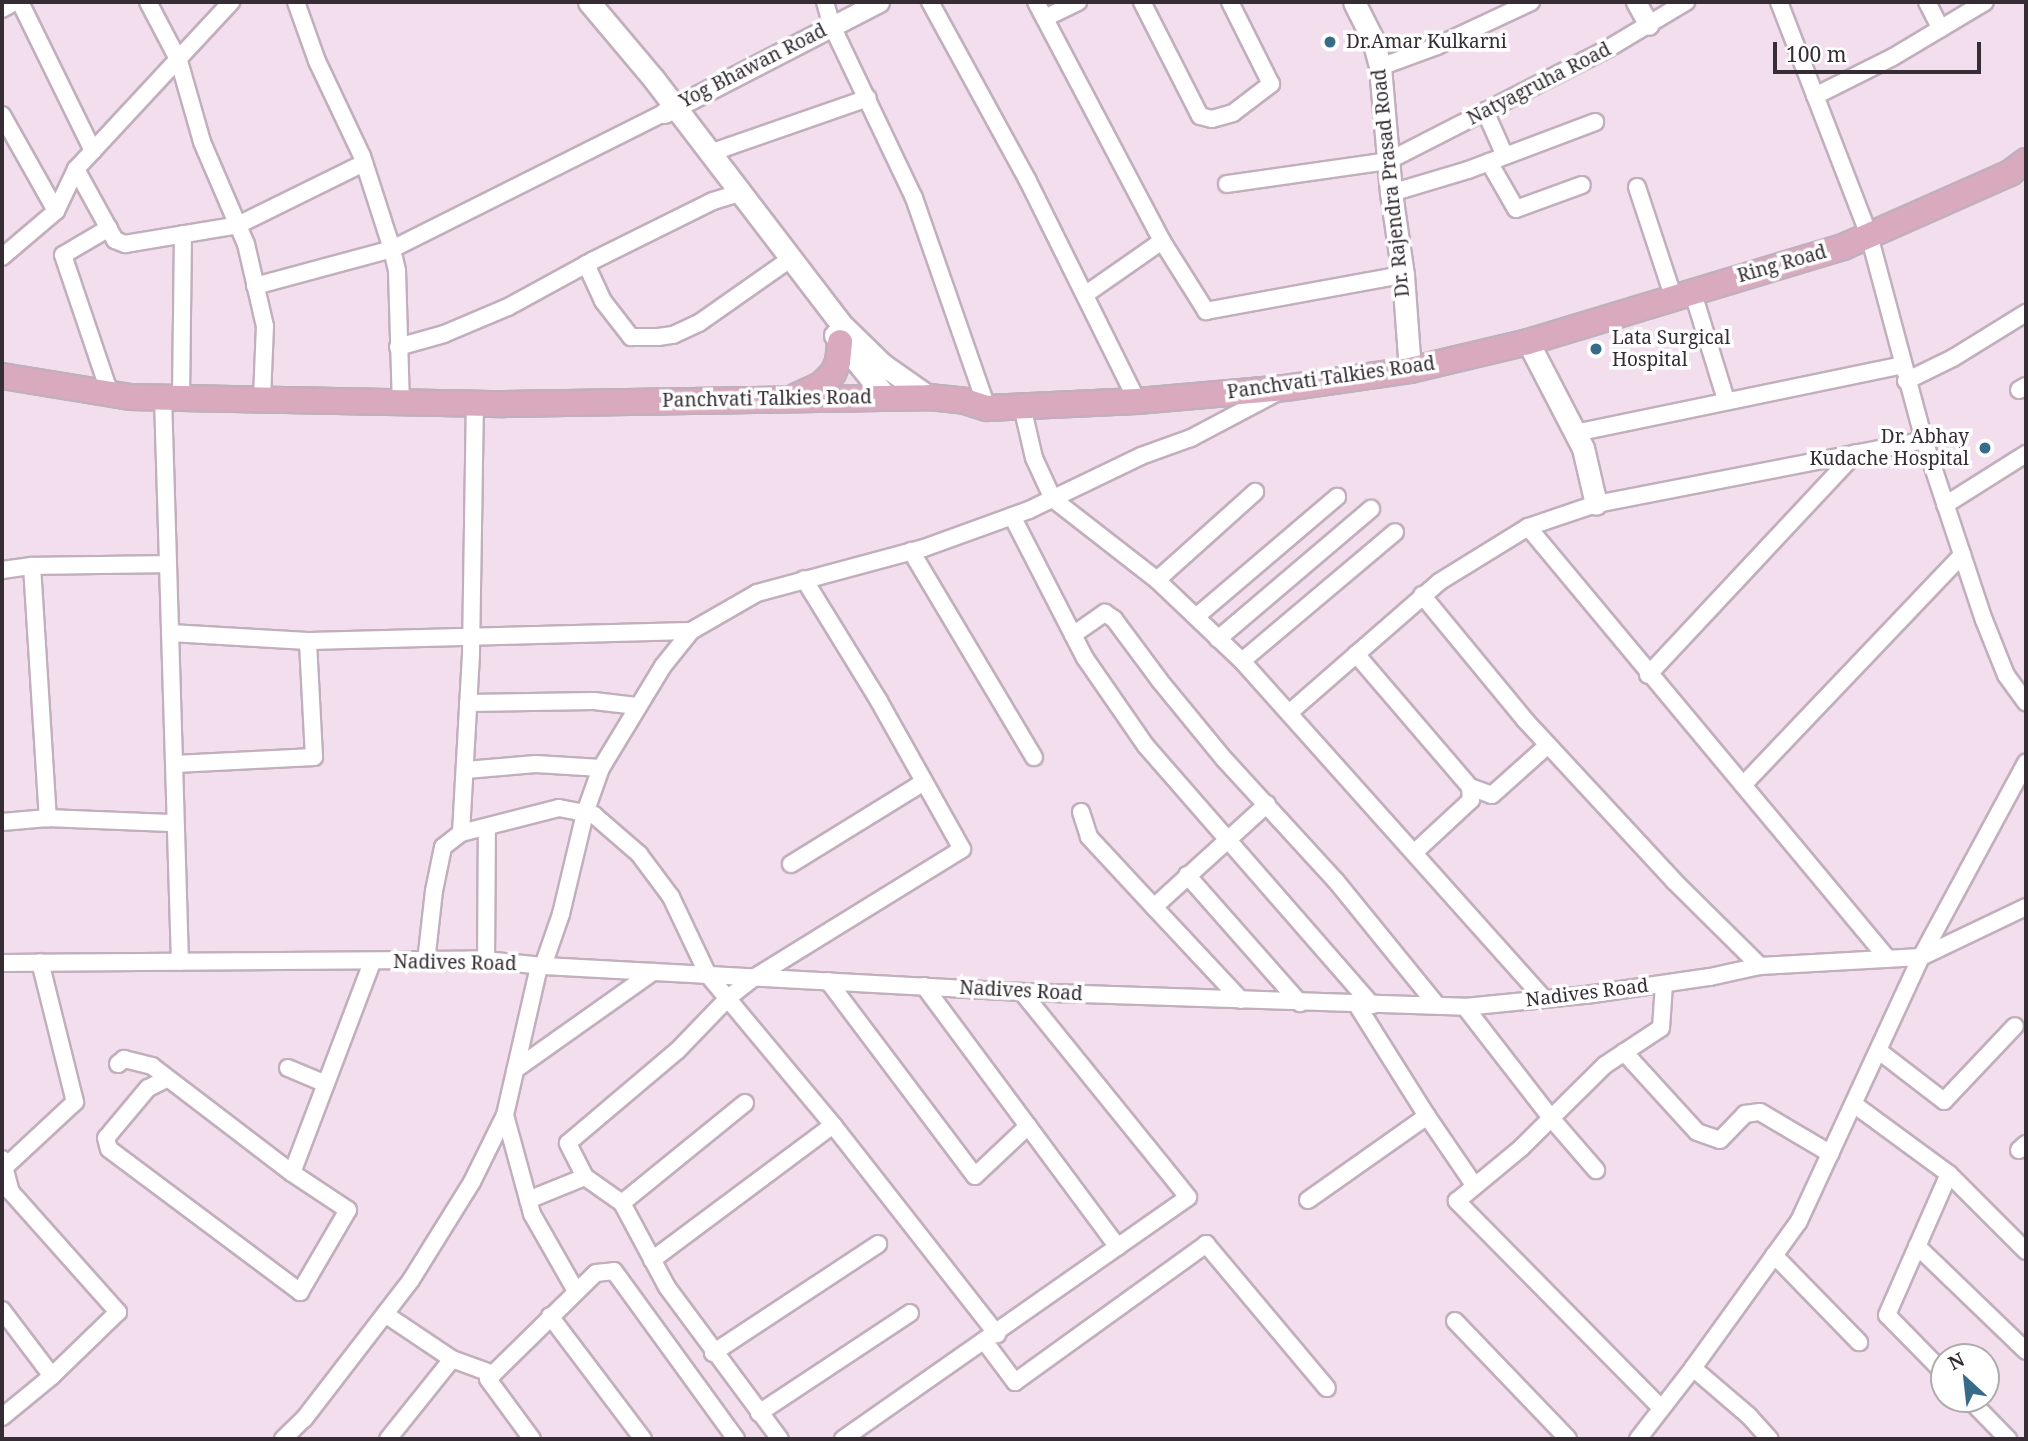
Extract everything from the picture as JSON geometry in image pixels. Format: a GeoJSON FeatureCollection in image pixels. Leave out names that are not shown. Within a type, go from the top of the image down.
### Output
{"type":"FeatureCollection","features":[{"type":"Feature","properties":{"kind":"main road"},"geometry":{"type":"LineString","coordinates":[[575,2],[639,77],[710,153],[734,195]]}},
{"type":"Feature","properties":{"kind":"main road"},"geometry":{"type":"LineString","coordinates":[[589,2],[785,262],[840,342],[887,398]]}},
{"type":"Feature","properties":{"kind":"main road","name":"Dr. Rajendra Prasad Road"},"geometry":{"type":"LineString","coordinates":[[1354,2],[1373,40],[1380,67],[1391,193],[1403,275],[1410,370]]}},
{"type":"Feature","properties":{"kind":"main road","name":"Ring Road"},"geometry":{"type":"LineString","coordinates":[[1528,342],[1682,293],[1843,247],[2010,173],[2026,161]]}},
{"type":"Feature","properties":{"kind":"main road"},"geometry":{"type":"LineString","coordinates":[[785,262],[865,350],[929,397]]}},
{"type":"Feature","properties":{"kind":"main road"},"geometry":{"type":"LineString","coordinates":[[789,399],[821,384],[833,373],[838,362],[840,342]]}},
{"type":"Feature","properties":{"kind":"main road"},"geometry":{"type":"LineString","coordinates":[[1528,342],[1583,448],[1596,504]]}},
{"type":"Feature","properties":{"kind":"main road","name":"Panchvati Talkies Road"},"geometry":{"type":"LineString","coordinates":[[2,376],[110,394],[172,397],[475,403],[929,397],[965,401],[987,408],[1137,401],[1285,388],[1410,370],[1528,342]]}},
{"type":"Feature","properties":{"kind":"street"},"geometry":{"type":"LineString","coordinates":[[2,9],[14,2]]}},
{"type":"Feature","properties":{"kind":"street"},"geometry":{"type":"LineString","coordinates":[[20,2],[93,151]]}},
{"type":"Feature","properties":{"kind":"street"},"geometry":{"type":"LineString","coordinates":[[148,2],[179,61],[202,142],[246,244],[265,326],[262,399]]}},
{"type":"Feature","properties":{"kind":"street"},"geometry":{"type":"LineString","coordinates":[[2,257],[56,211],[76,169],[231,2]]}},
{"type":"Feature","properties":{"kind":"street"},"geometry":{"type":"LineString","coordinates":[[296,2],[317,61],[364,163],[392,249],[397,271],[401,402]]}},
{"type":"Feature","properties":{"kind":"street"},"geometry":{"type":"LineString","coordinates":[[825,2],[832,26],[914,198],[987,408]]}},
{"type":"Feature","properties":{"kind":"street","name":"Yog Bhawan Road"},"geometry":{"type":"LineString","coordinates":[[670,110],[879,2]]}},
{"type":"Feature","properties":{"kind":"street"},"geometry":{"type":"LineString","coordinates":[[930,2],[1086,294],[1137,401]]}},
{"type":"Feature","properties":{"kind":"street"},"geometry":{"type":"LineString","coordinates":[[1036,2],[1162,241],[1206,311],[1403,275]]}},
{"type":"Feature","properties":{"kind":"street"},"geometry":{"type":"LineString","coordinates":[[1045,18],[1078,2]]}},
{"type":"Feature","properties":{"kind":"street"},"geometry":{"type":"LineString","coordinates":[[1142,2],[1200,116],[1212,119],[1233,113],[1271,84],[1230,2]]}},
{"type":"Feature","properties":{"kind":"street"},"geometry":{"type":"LineString","coordinates":[[1380,67],[1437,46],[1531,2]]}},
{"type":"Feature","properties":{"kind":"street"},"geometry":{"type":"LineString","coordinates":[[1636,2],[1649,25]]}},
{"type":"Feature","properties":{"kind":"street","name":"Natyagruha Road"},"geometry":{"type":"LineString","coordinates":[[1227,184],[1388,161],[1649,25],[1686,2]]}},
{"type":"Feature","properties":{"kind":"street"},"geometry":{"type":"LineString","coordinates":[[1779,2],[1869,235],[1904,373],[1962,555],[2007,675],[2026,703]]}},
{"type":"Feature","properties":{"kind":"street"},"geometry":{"type":"LineString","coordinates":[[1927,2],[1941,29]]}},
{"type":"Feature","properties":{"kind":"street"},"geometry":{"type":"LineString","coordinates":[[1815,96],[1941,29],[1985,2]]}},
{"type":"Feature","properties":{"kind":"street"},"geometry":{"type":"LineString","coordinates":[[710,153],[868,98]]}},
{"type":"Feature","properties":{"kind":"street"},"geometry":{"type":"LineString","coordinates":[[255,286],[392,249],[670,110]]}},
{"type":"Feature","properties":{"kind":"street"},"geometry":{"type":"LineString","coordinates":[[1485,111],[1505,156]]}},
{"type":"Feature","properties":{"kind":"street"},"geometry":{"type":"LineString","coordinates":[[2,116],[56,211]]}},
{"type":"Feature","properties":{"kind":"street"},"geometry":{"type":"LineString","coordinates":[[1391,193],[1489,162],[1595,122]]}},
{"type":"Feature","properties":{"kind":"street"},"geometry":{"type":"LineString","coordinates":[[1489,162],[1516,209],[1582,186]]}},
{"type":"Feature","properties":{"kind":"street"},"geometry":{"type":"LineString","coordinates":[[76,169],[115,240],[125,244],[238,225],[364,163]]}},
{"type":"Feature","properties":{"kind":"street"},"geometry":{"type":"LineString","coordinates":[[1637,187],[1726,400]]}},
{"type":"Feature","properties":{"kind":"street"},"geometry":{"type":"LineString","coordinates":[[398,347],[444,334],[508,307],[586,264],[734,195]]}},
{"type":"Feature","properties":{"kind":"street"},"geometry":{"type":"LineString","coordinates":[[108,228],[63,255],[110,394]]}},
{"type":"Feature","properties":{"kind":"street"},"geometry":{"type":"LineString","coordinates":[[180,962],[167,564],[172,397],[183,234]]}},
{"type":"Feature","properties":{"kind":"street"},"geometry":{"type":"LineString","coordinates":[[1086,294],[1162,241]]}},
{"type":"Feature","properties":{"kind":"street"},"geometry":{"type":"LineString","coordinates":[[586,264],[603,301],[631,337],[673,335],[699,323],[785,262]]}},
{"type":"Feature","properties":{"kind":"street"},"geometry":{"type":"LineString","coordinates":[[1575,433],[1726,400],[1904,373],[1953,358],[2026,313]]}},
{"type":"Feature","properties":{"kind":"street"},"geometry":{"type":"LineString","coordinates":[[283,1439],[304,1419],[411,1280],[472,1182],[505,1115],[541,966],[561,914],[585,813],[601,768],[663,666],[691,631],[757,593],[911,551],[1012,516],[1141,456],[1191,438],[1285,388]]}},
{"type":"Feature","properties":{"kind":"street"},"geometry":{"type":"LineString","coordinates":[[461,833],[471,634],[475,403]]}},
{"type":"Feature","properties":{"kind":"street"},"geometry":{"type":"LineString","coordinates":[[1022,406],[1034,458],[1053,499],[1157,580],[1242,661],[1543,998]]}},
{"type":"Feature","properties":{"kind":"street"},"geometry":{"type":"LineString","coordinates":[[1289,713],[1422,596],[1468,562],[1528,527],[1596,504],[1924,440]]}},
{"type":"Feature","properties":{"kind":"street"},"geometry":{"type":"LineString","coordinates":[[1648,675],[1856,453]]}},
{"type":"Feature","properties":{"kind":"street"},"geometry":{"type":"LineString","coordinates":[[1945,505],[2026,454]]}},
{"type":"Feature","properties":{"kind":"street"},"geometry":{"type":"LineString","coordinates":[[1157,580],[1255,492]]}},
{"type":"Feature","properties":{"kind":"street"},"geometry":{"type":"LineString","coordinates":[[1197,616],[1338,497]]}},
{"type":"Feature","properties":{"kind":"street"},"geometry":{"type":"LineString","coordinates":[[1218,639],[1371,509]]}},
{"type":"Feature","properties":{"kind":"street"},"geometry":{"type":"LineString","coordinates":[[1012,516],[1085,659],[1146,746],[1364,1005],[1427,1116],[1474,1185]]}},
{"type":"Feature","properties":{"kind":"street"},"geometry":{"type":"LineString","coordinates":[[1528,527],[1648,675],[1888,959]]}},
{"type":"Feature","properties":{"kind":"street"},"geometry":{"type":"LineString","coordinates":[[1242,661],[1395,532]]}},
{"type":"Feature","properties":{"kind":"street"},"geometry":{"type":"LineString","coordinates":[[911,551],[1034,757]]}},
{"type":"Feature","properties":{"kind":"street"},"geometry":{"type":"LineString","coordinates":[[1743,785],[1962,555]]}},
{"type":"Feature","properties":{"kind":"street"},"geometry":{"type":"LineString","coordinates":[[2,570],[32,566],[167,564]]}},
{"type":"Feature","properties":{"kind":"street"},"geometry":{"type":"LineString","coordinates":[[32,566],[48,818]]}},
{"type":"Feature","properties":{"kind":"street"},"geometry":{"type":"LineString","coordinates":[[780,1439],[713,1353],[652,1260],[622,1203],[586,1177],[568,1143],[677,1051],[728,998],[755,977],[962,849],[804,579]]}},
{"type":"Feature","properties":{"kind":"street"},"geometry":{"type":"LineString","coordinates":[[1422,596],[1548,745],[1674,881],[1760,966]]}},
{"type":"Feature","properties":{"kind":"street"},"geometry":{"type":"LineString","coordinates":[[1073,635],[1104,613],[1114,618],[1160,681],[1336,881],[1436,1004]]}},
{"type":"Feature","properties":{"kind":"street"},"geometry":{"type":"LineString","coordinates":[[170,633],[308,641],[471,634],[691,631]]}},
{"type":"Feature","properties":{"kind":"street"},"geometry":{"type":"LineString","coordinates":[[175,764],[314,757],[308,641]]}},
{"type":"Feature","properties":{"kind":"street"},"geometry":{"type":"LineString","coordinates":[[1356,654],[1470,787],[1492,795],[1548,745]]}},
{"type":"Feature","properties":{"kind":"street"},"geometry":{"type":"LineString","coordinates":[[468,703],[594,701],[637,706]]}},
{"type":"Feature","properties":{"kind":"street"},"geometry":{"type":"LineString","coordinates":[[1638,1439],[1693,1368],[1799,1220],[1855,1105],[1921,957],[2026,763]]}},
{"type":"Feature","properties":{"kind":"street"},"geometry":{"type":"LineString","coordinates":[[466,770],[536,764],[601,768]]}},
{"type":"Feature","properties":{"kind":"street"},"geometry":{"type":"LineString","coordinates":[[791,864],[924,782]]}},
{"type":"Feature","properties":{"kind":"street"},"geometry":{"type":"LineString","coordinates":[[1415,852],[1471,800],[1470,787]]}},
{"type":"Feature","properties":{"kind":"street"},"geometry":{"type":"LineString","coordinates":[[1153,907],[1225,839],[1267,804]]}},
{"type":"Feature","properties":{"kind":"street"},"geometry":{"type":"LineString","coordinates":[[426,962],[434,891],[443,847],[461,833],[559,808],[594,814],[639,854],[671,897],[708,975],[833,1125],[991,1338],[1014,1382],[1206,1244],[1327,1388]]}},
{"type":"Feature","properties":{"kind":"street"},"geometry":{"type":"LineString","coordinates":[[1082,812],[1089,837],[1241,1000]]}},
{"type":"Feature","properties":{"kind":"street"},"geometry":{"type":"LineString","coordinates":[[2,822],[48,818],[175,822]]}},
{"type":"Feature","properties":{"kind":"street"},"geometry":{"type":"LineString","coordinates":[[486,960],[487,828]]}},
{"type":"Feature","properties":{"kind":"street"},"geometry":{"type":"LineString","coordinates":[[1187,875],[1300,1003]]}},
{"type":"Feature","properties":{"kind":"street","name":"Nadives Road"},"geometry":{"type":"LineString","coordinates":[[2,963],[486,960],[541,966],[1022,992],[1465,1007],[1664,984],[1760,966],[1921,957],[2026,907]]}},
{"type":"Feature","properties":{"kind":"street"},"geometry":{"type":"LineString","coordinates":[[2,1417],[52,1376],[118,1312],[10,1192],[3,1163],[75,1102],[40,962]]}},
{"type":"Feature","properties":{"kind":"street"},"geometry":{"type":"LineString","coordinates":[[292,1174],[372,962]]}},
{"type":"Feature","properties":{"kind":"street"},"geometry":{"type":"LineString","coordinates":[[516,1069],[653,972]]}},
{"type":"Feature","properties":{"kind":"street"},"geometry":{"type":"LineString","coordinates":[[828,981],[975,1176],[1028,1126]]}},
{"type":"Feature","properties":{"kind":"street"},"geometry":{"type":"LineString","coordinates":[[1661,1408],[1457,1201],[1521,1148],[1605,1065],[1661,1028],[1664,984]]}},
{"type":"Feature","properties":{"kind":"street"},"geometry":{"type":"LineString","coordinates":[[924,986],[1118,1247]]}},
{"type":"Feature","properties":{"kind":"street"},"geometry":{"type":"LineString","coordinates":[[844,1439],[1188,1197],[1022,992]]}},
{"type":"Feature","properties":{"kind":"street"},"geometry":{"type":"LineString","coordinates":[[1465,1007],[1551,1118],[1596,1170]]}},
{"type":"Feature","properties":{"kind":"street"},"geometry":{"type":"LineString","coordinates":[[1879,1051],[1944,1101],[2015,1026]]}},
{"type":"Feature","properties":{"kind":"street"},"geometry":{"type":"LineString","coordinates":[[1624,1052],[1697,1132],[1720,1140],[1745,1114],[1760,1112],[1831,1154]]}},
{"type":"Feature","properties":{"kind":"street"},"geometry":{"type":"LineString","coordinates":[[118,1064],[124,1059],[152,1066],[292,1174],[348,1210],[300,1292],[109,1149],[106,1138],[148,1088],[166,1079]]}},
{"type":"Feature","properties":{"kind":"street"},"geometry":{"type":"LineString","coordinates":[[288,1068],[326,1084]]}},
{"type":"Feature","properties":{"kind":"street"},"geometry":{"type":"LineString","coordinates":[[622,1203],[745,1103]]}},
{"type":"Feature","properties":{"kind":"street"},"geometry":{"type":"LineString","coordinates":[[1855,1105],[1949,1174],[2026,1251]]}},
{"type":"Feature","properties":{"kind":"street"},"geometry":{"type":"LineString","coordinates":[[505,1115],[532,1214],[576,1291]]}},
{"type":"Feature","properties":{"kind":"street"},"geometry":{"type":"LineString","coordinates":[[1308,1200],[1427,1116]]}},
{"type":"Feature","properties":{"kind":"street"},"geometry":{"type":"LineString","coordinates":[[652,1260],[833,1125]]}},
{"type":"Feature","properties":{"kind":"street"},"geometry":{"type":"LineString","coordinates":[[1930,1359],[1887,1315],[1949,1174]]}},
{"type":"Feature","properties":{"kind":"street"},"geometry":{"type":"LineString","coordinates":[[528,1200],[586,1177]]}},
{"type":"Feature","properties":{"kind":"street"},"geometry":{"type":"LineString","coordinates":[[713,1353],[878,1244]]}},
{"type":"Feature","properties":{"kind":"street"},"geometry":{"type":"LineString","coordinates":[[1917,1246],[2026,1351]]}},
{"type":"Feature","properties":{"kind":"street"},"geometry":{"type":"LineString","coordinates":[[1774,1255],[1859,1342]]}},
{"type":"Feature","properties":{"kind":"street"},"geometry":{"type":"LineString","coordinates":[[532,1439],[488,1379],[596,1273],[614,1271],[736,1439]]}},
{"type":"Feature","properties":{"kind":"street"},"geometry":{"type":"LineString","coordinates":[[2,1310],[52,1376]]}},
{"type":"Feature","properties":{"kind":"street"},"geometry":{"type":"LineString","coordinates":[[759,1413],[910,1313]]}},
{"type":"Feature","properties":{"kind":"street"},"geometry":{"type":"LineString","coordinates":[[385,1314],[452,1359],[494,1374]]}},
{"type":"Feature","properties":{"kind":"street"},"geometry":{"type":"LineString","coordinates":[[550,1316],[643,1439]]}},
{"type":"Feature","properties":{"kind":"street"},"geometry":{"type":"LineString","coordinates":[[1455,1321],[1568,1439]]}},
{"type":"Feature","properties":{"kind":"street"},"geometry":{"type":"LineString","coordinates":[[388,1439],[452,1359]]}},
{"type":"Feature","properties":{"kind":"street"},"geometry":{"type":"LineString","coordinates":[[1693,1368],[1749,1416],[1770,1439]]}},
{"type":"Feature","properties":{"kind":"street"},"geometry":{"type":"LineString","coordinates":[[1983,1413],[2008,1439]]}},
{"type":"Feature","properties":{"kind":"place","name":"Dr.Amar Kulkarni"},"geometry":{"type":"Point","coordinates":[1330,42]}},
{"type":"Feature","properties":{"kind":"place","name":"Lata Surgical Hospital"},"geometry":{"type":"Point","coordinates":[1596,349]}},
{"type":"Feature","properties":{"kind":"place","name":"Dr. Abhay Kudache Hospital"},"geometry":{"type":"Point","coordinates":[1985,448]}}]}
